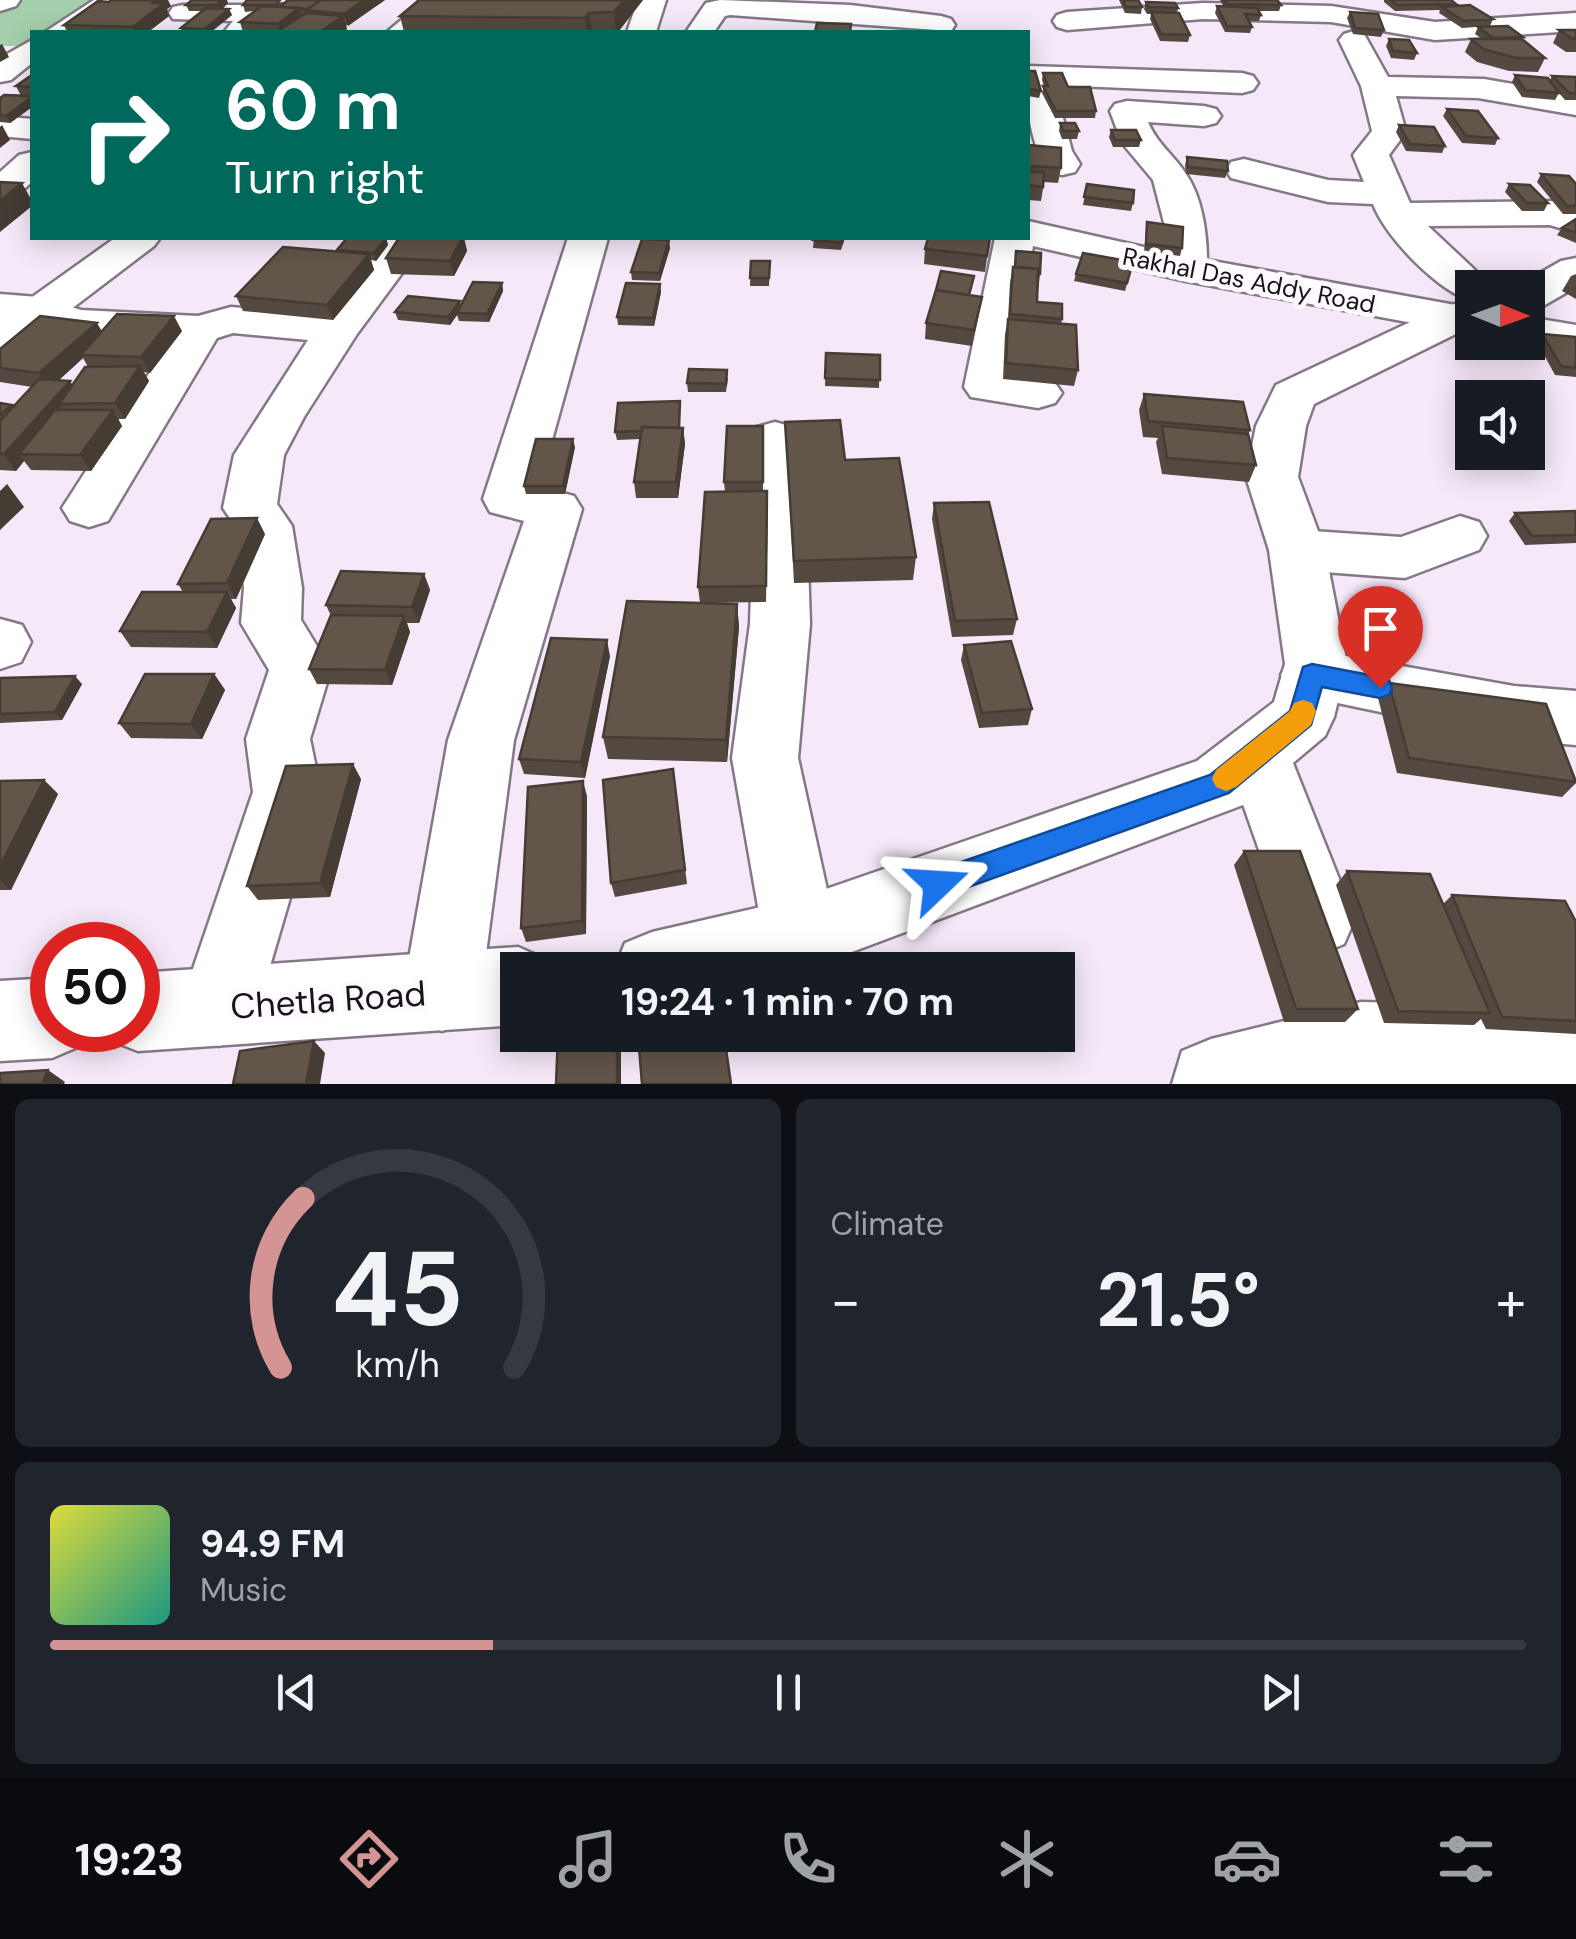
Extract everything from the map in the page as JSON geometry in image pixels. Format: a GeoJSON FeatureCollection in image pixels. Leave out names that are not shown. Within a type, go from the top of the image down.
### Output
{"type":"FeatureCollection","features":[{"type":"Feature","properties":{"kind":"street"},"geometry":{"type":"LineString","coordinates":[[63,30],[114,0]]}},
{"type":"Feature","properties":{"kind":"street"},"geometry":{"type":"LineString","coordinates":[[404,30],[443,0]]}},
{"type":"Feature","properties":{"kind":"street"},"geometry":{"type":"LineString","coordinates":[[643,30],[652,0]]}},
{"type":"Feature","properties":{"kind":"street"},"geometry":{"type":"LineString","coordinates":[[1462,0],[1548,50]]}},
{"type":"Feature","properties":{"kind":"street"},"geometry":{"type":"LineString","coordinates":[[1191,5],[1217,34],[1354,40],[1431,38],[1576,22]]}},
{"type":"Feature","properties":{"kind":"street"},"geometry":{"type":"LineString","coordinates":[[1067,22],[1191,5],[1331,14],[1431,38],[1494,94],[1576,106]]}},
{"type":"Feature","properties":{"kind":"street"},"geometry":{"type":"LineString","coordinates":[[160,30],[190,6],[262,13],[241,30]]}},
{"type":"Feature","properties":{"kind":"street"},"geometry":{"type":"LineString","coordinates":[[701,30],[716,9],[730,6],[882,9],[942,23]]}},
{"type":"Feature","properties":{"kind":"street"},"geometry":{"type":"LineString","coordinates":[[1354,40],[1377,86],[1389,132],[1371,155],[1392,204],[1455,289]]}},
{"type":"Feature","properties":{"kind":"street"},"geometry":{"type":"LineString","coordinates":[[0,72],[24,50]]}},
{"type":"Feature","properties":{"kind":"street"},"geometry":{"type":"LineString","coordinates":[[1062,164],[1054,151],[1032,75],[1242,82]]}},
{"type":"Feature","properties":{"kind":"street"},"geometry":{"type":"LineString","coordinates":[[1377,86],[1484,89]]}},
{"type":"Feature","properties":{"kind":"street"},"geometry":{"type":"LineString","coordinates":[[1186,268],[1186,234],[1171,178],[1139,143],[1127,111],[1204,116]]}},
{"type":"Feature","properties":{"kind":"street"},"geometry":{"type":"LineString","coordinates":[[0,126],[30,128]]}},
{"type":"Feature","properties":{"kind":"street"},"geometry":{"type":"LineString","coordinates":[[0,191],[30,165]]}},
{"type":"Feature","properties":{"kind":"street"},"geometry":{"type":"LineString","coordinates":[[1244,170],[1392,204],[1565,217]]}},
{"type":"Feature","properties":{"kind":"street"},"geometry":{"type":"LineString","coordinates":[[1524,186],[1565,217]]}},
{"type":"Feature","properties":{"kind":"street","name":"Rakhal Das Addy Road"},"geometry":{"type":"LineString","coordinates":[[1030,233],[1186,268],[1455,308]]}},
{"type":"Feature","properties":{"kind":"street"},"geometry":{"type":"LineString","coordinates":[[0,340],[19,309],[137,240]]}},
{"type":"Feature","properties":{"kind":"street"},"geometry":{"type":"LineString","coordinates":[[219,1008],[287,792],[278,739],[300,669],[271,623],[273,588],[265,526],[250,508],[259,455],[338,330],[406,240]]}},
{"type":"Feature","properties":{"kind":"street"},"geometry":{"type":"LineString","coordinates":[[442,992],[480,740],[555,509],[509,499],[587,240]]}},
{"type":"Feature","properties":{"kind":"street"},"geometry":{"type":"LineString","coordinates":[[1014,240],[988,387],[1038,393]]}},
{"type":"Feature","properties":{"kind":"street"},"geometry":{"type":"LineString","coordinates":[[1545,287],[1576,270]]}},
{"type":"Feature","properties":{"kind":"street"},"geometry":{"type":"LineString","coordinates":[[19,309],[77,323],[200,329],[231,320],[338,330]]}},
{"type":"Feature","properties":{"kind":"street"},"geometry":{"type":"LineString","coordinates":[[728,952],[800,935],[1220,784],[1302,717],[1316,664],[1297,550],[1272,478],[1281,426],[1294,395],[1455,316]]}},
{"type":"Feature","properties":{"kind":"street"},"geometry":{"type":"LineString","coordinates":[[89,508],[200,329]]}},
{"type":"Feature","properties":{"kind":"street"},"geometry":{"type":"LineString","coordinates":[[1545,333],[1576,338]]}},
{"type":"Feature","properties":{"kind":"street"},"geometry":{"type":"LineString","coordinates":[[776,438],[780,624],[766,758],[800,935]]}},
{"type":"Feature","properties":{"kind":"street"},"geometry":{"type":"LineString","coordinates":[[1297,550],[1405,558],[1460,536]]}},
{"type":"Feature","properties":{"kind":"street"},"geometry":{"type":"LineString","coordinates":[[1312,675],[1514,713],[1568,732]]}},
{"type":"Feature","properties":{"kind":"street"},"geometry":{"type":"LineString","coordinates":[[1258,753],[1361,1042]]}},
{"type":"Feature","properties":{"kind":"street","name":"Chetla Road"},"geometry":{"type":"LineString","coordinates":[[160,1011],[500,987]]}},
{"type":"Feature","properties":{"kind":"street"},"geometry":{"type":"LineString","coordinates":[[0,1021],[30,1019]]}},
{"type":"Feature","properties":{"kind":"street"},"geometry":{"type":"LineString","coordinates":[[1212,1080],[1361,1042],[1576,1047]]}},
{"type":"Feature","properties":{"kind":"green space"},"geometry":{"type":"Polygon","coordinates":[[[12,0],[108,0],[57,30],[30,30],[30,46],[0,46],[0,6],[12,0]]]}},
{"type":"Feature","properties":{"kind":"building"},"geometry":{"type":"Polygon","coordinates":[[[192,0],[222,0],[217,5],[186,5],[192,0]]]}},
{"type":"Feature","properties":{"kind":"building"},"geometry":{"type":"Polygon","coordinates":[[[247,0],[280,0],[276,5],[243,5],[247,0]]]}},
{"type":"Feature","properties":{"kind":"building"},"geometry":{"type":"Polygon","coordinates":[[[288,0],[321,0],[307,9],[280,7],[288,0]]]}},
{"type":"Feature","properties":{"kind":"building"},"geometry":{"type":"Polygon","coordinates":[[[321,0],[364,0],[344,14],[306,10],[321,0]]]}},
{"type":"Feature","properties":{"kind":"building"},"geometry":{"type":"Polygon","coordinates":[[[419,0],[624,0],[614,12],[589,13],[585,18],[400,16],[419,0]]]}},
{"type":"Feature","properties":{"kind":"building"},"geometry":{"type":"Polygon","coordinates":[[[1123,0],[1138,0],[1142,7],[1126,7],[1123,0]]]}},
{"type":"Feature","properties":{"kind":"building"},"geometry":{"type":"Polygon","coordinates":[[[1224,0],[1277,0],[1281,5],[1227,4],[1224,0]]]}},
{"type":"Feature","properties":{"kind":"building"},"geometry":{"type":"Polygon","coordinates":[[[1391,0],[1451,0],[1456,4],[1397,5],[1391,0]]]}},
{"type":"Feature","properties":{"kind":"building"},"geometry":{"type":"Polygon","coordinates":[[[98,1],[164,3],[133,27],[64,25],[98,1]]]}},
{"type":"Feature","properties":{"kind":"building"},"geometry":{"type":"Polygon","coordinates":[[[1146,2],[1175,3],[1178,8],[1148,7],[1146,2]]]}},
{"type":"Feature","properties":{"kind":"building"},"geometry":{"type":"Polygon","coordinates":[[[1470,5],[1493,19],[1464,21],[1442,7],[1470,5]]]}},
{"type":"Feature","properties":{"kind":"building"},"geometry":{"type":"Polygon","coordinates":[[[262,6],[299,8],[278,24],[240,22],[262,6]]]}},
{"type":"Feature","properties":{"kind":"building"},"geometry":{"type":"Polygon","coordinates":[[[1217,6],[1257,8],[1261,15],[1245,14],[1252,27],[1227,26],[1217,6]]]}},
{"type":"Feature","properties":{"kind":"building"},"geometry":{"type":"Polygon","coordinates":[[[206,8],[229,9],[205,29],[181,28],[206,8]]]}},
{"type":"Feature","properties":{"kind":"building"},"geometry":{"type":"Polygon","coordinates":[[[1151,12],[1179,13],[1190,35],[1161,34],[1151,12]]]}},
{"type":"Feature","properties":{"kind":"building"},"geometry":{"type":"Polygon","coordinates":[[[1350,12],[1378,14],[1384,30],[1355,28],[1350,12]]]}},
{"type":"Feature","properties":{"kind":"building"},"geometry":{"type":"Polygon","coordinates":[[[306,13],[343,16],[323,30],[279,30],[306,13]]]}},
{"type":"Feature","properties":{"kind":"building"},"geometry":{"type":"Polygon","coordinates":[[[817,23],[851,24],[850,30],[815,30],[817,23]]]}},
{"type":"Feature","properties":{"kind":"building"},"geometry":{"type":"Polygon","coordinates":[[[1508,26],[1523,37],[1493,38],[1478,27],[1508,26]]]}},
{"type":"Feature","properties":{"kind":"building"},"geometry":{"type":"Polygon","coordinates":[[[1559,30],[1576,30],[1576,39],[1573,39],[1559,30]]]}},
{"type":"Feature","properties":{"kind":"building"},"geometry":{"type":"Polygon","coordinates":[[[1389,39],[1409,40],[1417,53],[1393,51],[1389,39]]]}},
{"type":"Feature","properties":{"kind":"building"},"geometry":{"type":"Polygon","coordinates":[[[1471,39],[1522,39],[1545,58],[1516,58],[1483,49],[1471,39]]]}},
{"type":"Feature","properties":{"kind":"building"},"geometry":{"type":"Polygon","coordinates":[[[1030,71],[1035,71],[1041,91],[1030,89],[1030,71]]]}},
{"type":"Feature","properties":{"kind":"building"},"geometry":{"type":"Polygon","coordinates":[[[1043,73],[1062,73],[1068,87],[1090,87],[1096,111],[1056,111],[1043,86],[1048,86],[1043,73]]]}},
{"type":"Feature","properties":{"kind":"building"},"geometry":{"type":"Polygon","coordinates":[[[1515,75],[1548,78],[1559,93],[1525,90],[1515,75]]]}},
{"type":"Feature","properties":{"kind":"building"},"geometry":{"type":"Polygon","coordinates":[[[30,76],[30,87],[16,86],[30,76]]]}},
{"type":"Feature","properties":{"kind":"building"},"geometry":{"type":"Polygon","coordinates":[[[1552,76],[1576,77],[1576,93],[1569,93],[1552,76]]]}},
{"type":"Feature","properties":{"kind":"building"},"geometry":{"type":"Polygon","coordinates":[[[30,96],[6,116],[0,115],[0,98],[30,96]]]}},
{"type":"Feature","properties":{"kind":"building"},"geometry":{"type":"Polygon","coordinates":[[[1447,109],[1478,111],[1498,138],[1466,136],[1447,109]]]}},
{"type":"Feature","properties":{"kind":"building"},"geometry":{"type":"Polygon","coordinates":[[[1060,123],[1075,123],[1079,131],[1064,131],[1060,123]]]}},
{"type":"Feature","properties":{"kind":"building"},"geometry":{"type":"Polygon","coordinates":[[[1399,125],[1434,127],[1445,146],[1410,144],[1399,125]]]}},
{"type":"Feature","properties":{"kind":"building"},"geometry":{"type":"Polygon","coordinates":[[[1111,130],[1136,130],[1141,140],[1115,140],[1111,130]]]}},
{"type":"Feature","properties":{"kind":"building"},"geometry":{"type":"Polygon","coordinates":[[[1030,145],[1061,148],[1061,168],[1032,166],[1032,172],[1044,172],[1043,187],[1030,185],[1030,145]]]}},
{"type":"Feature","properties":{"kind":"building"},"geometry":{"type":"Polygon","coordinates":[[[1187,157],[1227,161],[1228,171],[1188,167],[1187,157]]]}},
{"type":"Feature","properties":{"kind":"building"},"geometry":{"type":"Polygon","coordinates":[[[1541,174],[1569,176],[1576,184],[1576,206],[1567,206],[1541,174]]]}},
{"type":"Feature","properties":{"kind":"building"},"geometry":{"type":"Polygon","coordinates":[[[0,182],[22,183],[0,201],[0,182]]]}},
{"type":"Feature","properties":{"kind":"building"},"geometry":{"type":"Polygon","coordinates":[[[1087,184],[1134,190],[1133,203],[1084,197],[1087,184]]]}},
{"type":"Feature","properties":{"kind":"building"},"geometry":{"type":"Polygon","coordinates":[[[1509,184],[1530,185],[1548,203],[1527,203],[1509,184]]]}},
{"type":"Feature","properties":{"kind":"building"},"geometry":{"type":"Polygon","coordinates":[[[1576,219],[1576,233],[1562,228],[1576,219]]]}},
{"type":"Feature","properties":{"kind":"building"},"geometry":{"type":"Polygon","coordinates":[[[1147,222],[1183,227],[1182,248],[1146,244],[1147,222]]]}},
{"type":"Feature","properties":{"kind":"building"},"geometry":{"type":"Polygon","coordinates":[[[345,240],[384,240],[374,253],[337,250],[345,240]]]}},
{"type":"Feature","properties":{"kind":"building"},"geometry":{"type":"Polygon","coordinates":[[[398,240],[461,240],[450,261],[386,258],[398,240]]]}},
{"type":"Feature","properties":{"kind":"building"},"geometry":{"type":"Polygon","coordinates":[[[642,240],[669,240],[659,273],[631,272],[642,240]]]}},
{"type":"Feature","properties":{"kind":"building"},"geometry":{"type":"Polygon","coordinates":[[[927,240],[990,240],[987,256],[925,249],[927,240]]]}},
{"type":"Feature","properties":{"kind":"building"},"geometry":{"type":"Polygon","coordinates":[[[283,247],[369,254],[327,305],[236,296],[283,247]]]}},
{"type":"Feature","properties":{"kind":"building"},"geometry":{"type":"Polygon","coordinates":[[[1016,251],[1041,253],[1040,274],[1038,269],[1015,267],[1016,251]]]}},
{"type":"Feature","properties":{"kind":"building"},"geometry":{"type":"Polygon","coordinates":[[[1083,253],[1133,262],[1127,283],[1076,274],[1083,253]]]}},
{"type":"Feature","properties":{"kind":"building"},"geometry":{"type":"Polygon","coordinates":[[[751,261],[770,261],[769,278],[750,278],[751,261]]]}},
{"type":"Feature","properties":{"kind":"building"},"geometry":{"type":"Polygon","coordinates":[[[1013,267],[1038,269],[1037,302],[1062,304],[1062,319],[1010,314],[1013,267]]]}},
{"type":"Feature","properties":{"kind":"building"},"geometry":{"type":"Polygon","coordinates":[[[941,271],[974,276],[969,295],[936,290],[941,271]]]}},
{"type":"Feature","properties":{"kind":"building"},"geometry":{"type":"Polygon","coordinates":[[[473,282],[502,283],[487,314],[457,313],[473,282]]]}},
{"type":"Feature","properties":{"kind":"building"},"geometry":{"type":"Polygon","coordinates":[[[626,283],[660,284],[653,318],[617,317],[626,283]]]}},
{"type":"Feature","properties":{"kind":"building"},"geometry":{"type":"Polygon","coordinates":[[[936,290],[982,297],[974,330],[926,323],[936,290]]]}},
{"type":"Feature","properties":{"kind":"building"},"geometry":{"type":"Polygon","coordinates":[[[408,296],[460,301],[448,317],[395,312],[408,296]]]}},
{"type":"Feature","properties":{"kind":"building"},"geometry":{"type":"Polygon","coordinates":[[[117,314],[174,316],[141,357],[81,355],[117,314]]]}},
{"type":"Feature","properties":{"kind":"building"},"geometry":{"type":"Polygon","coordinates":[[[40,316],[97,323],[39,373],[0,368],[0,349],[40,316]]]}},
{"type":"Feature","properties":{"kind":"building"},"geometry":{"type":"Polygon","coordinates":[[[1008,319],[1076,325],[1078,370],[1006,363],[1008,319]]]}},
{"type":"Feature","properties":{"kind":"building"},"geometry":{"type":"Polygon","coordinates":[[[1545,334],[1576,337],[1576,368],[1561,366],[1545,334]]]}},
{"type":"Feature","properties":{"kind":"building"},"geometry":{"type":"Polygon","coordinates":[[[826,353],[880,355],[880,380],[825,378],[826,353]]]}},
{"type":"Feature","properties":{"kind":"building"},"geometry":{"type":"Polygon","coordinates":[[[140,366],[115,403],[59,404],[85,367],[140,366]]]}},
{"type":"Feature","properties":{"kind":"building"},"geometry":{"type":"Polygon","coordinates":[[[689,369],[727,370],[726,384],[687,383],[689,369]]]}},
{"type":"Feature","properties":{"kind":"building"},"geometry":{"type":"Polygon","coordinates":[[[39,379],[70,381],[0,454],[0,421],[39,379]]]}},
{"type":"Feature","properties":{"kind":"building"},"geometry":{"type":"Polygon","coordinates":[[[1144,394],[1243,402],[1250,430],[1148,421],[1144,394]]]}},
{"type":"Feature","properties":{"kind":"building"},"geometry":{"type":"Polygon","coordinates":[[[680,401],[679,428],[642,427],[642,431],[615,432],[618,403],[680,401]]]}},
{"type":"Feature","properties":{"kind":"building"},"geometry":{"type":"Polygon","coordinates":[[[0,403],[12,405],[0,415],[0,403]]]}},
{"type":"Feature","properties":{"kind":"building"},"geometry":{"type":"Polygon","coordinates":[[[55,410],[113,410],[80,455],[19,454],[55,410]]]}},
{"type":"Feature","properties":{"kind":"building"},"geometry":{"type":"Polygon","coordinates":[[[840,420],[845,460],[899,458],[916,557],[794,561],[785,422],[840,420]]]}},
{"type":"Feature","properties":{"kind":"building"},"geometry":{"type":"Polygon","coordinates":[[[727,426],[763,426],[763,482],[724,482],[727,426]]]}},
{"type":"Feature","properties":{"kind":"building"},"geometry":{"type":"Polygon","coordinates":[[[1162,426],[1248,434],[1256,465],[1167,458],[1162,426]]]}},
{"type":"Feature","properties":{"kind":"building"},"geometry":{"type":"Polygon","coordinates":[[[642,427],[683,428],[676,482],[634,482],[642,427]]]}},
{"type":"Feature","properties":{"kind":"building"},"geometry":{"type":"Polygon","coordinates":[[[536,439],[573,439],[563,486],[524,486],[536,439]]]}},
{"type":"Feature","properties":{"kind":"building"},"geometry":{"type":"Polygon","coordinates":[[[767,491],[766,586],[698,587],[705,492],[767,491]]]}},
{"type":"Feature","properties":{"kind":"building"},"geometry":{"type":"Polygon","coordinates":[[[989,502],[1017,619],[955,621],[934,503],[989,502]]]}},
{"type":"Feature","properties":{"kind":"building"},"geometry":{"type":"Polygon","coordinates":[[[1576,511],[1576,535],[1532,536],[1515,513],[1576,511]]]}},
{"type":"Feature","properties":{"kind":"building"},"geometry":{"type":"Polygon","coordinates":[[[257,518],[227,583],[178,584],[211,519],[257,518]]]}},
{"type":"Feature","properties":{"kind":"building"},"geometry":{"type":"Polygon","coordinates":[[[341,571],[424,574],[412,607],[326,605],[341,571]]]}},
{"type":"Feature","properties":{"kind":"building"},"geometry":{"type":"Polygon","coordinates":[[[142,592],[227,592],[207,632],[120,631],[142,592]]]}},
{"type":"Feature","properties":{"kind":"building"},"geometry":{"type":"Polygon","coordinates":[[[627,601],[737,604],[726,740],[603,737],[627,601]]]}},
{"type":"Feature","properties":{"kind":"building"},"geometry":{"type":"Polygon","coordinates":[[[331,615],[404,616],[385,670],[309,669],[331,615]]]}},
{"type":"Feature","properties":{"kind":"building"},"geometry":{"type":"Polygon","coordinates":[[[551,638],[607,640],[581,762],[519,759],[551,638]]]}},
{"type":"Feature","properties":{"kind":"building"},"geometry":{"type":"Polygon","coordinates":[[[1011,641],[1032,709],[982,713],[964,645],[1011,641]]]}},
{"type":"Feature","properties":{"kind":"building"},"geometry":{"type":"Polygon","coordinates":[[[145,674],[214,674],[191,724],[119,723],[145,674]]]}},
{"type":"Feature","properties":{"kind":"building"},"geometry":{"type":"Polygon","coordinates":[[[75,676],[55,712],[0,714],[0,678],[75,676]]]}},
{"type":"Feature","properties":{"kind":"building"},"geometry":{"type":"Polygon","coordinates":[[[1389,683],[1546,704],[1576,782],[1409,758],[1389,683]]]}},
{"type":"Feature","properties":{"kind":"building"},"geometry":{"type":"Polygon","coordinates":[[[353,764],[320,883],[247,886],[286,766],[353,764]]]}},
{"type":"Feature","properties":{"kind":"building"},"geometry":{"type":"Polygon","coordinates":[[[673,769],[685,870],[611,883],[603,780],[673,769]]]}},
{"type":"Feature","properties":{"kind":"building"},"geometry":{"type":"Polygon","coordinates":[[[44,780],[0,866],[0,781],[44,780]]]}},
{"type":"Feature","properties":{"kind":"building"},"geometry":{"type":"Polygon","coordinates":[[[583,781],[582,921],[521,928],[528,787],[583,781]]]}},
{"type":"Feature","properties":{"kind":"building"},"geometry":{"type":"Polygon","coordinates":[[[1244,851],[1300,851],[1358,1009],[1296,1009],[1244,851]]]}},
{"type":"Feature","properties":{"kind":"building"},"geometry":{"type":"Polygon","coordinates":[[[1347,871],[1430,874],[1490,1013],[1398,1011],[1347,871]]]}},
{"type":"Feature","properties":{"kind":"building"},"geometry":{"type":"Polygon","coordinates":[[[1452,895],[1565,901],[1576,922],[1576,1021],[1502,1017],[1452,895]]]}},
{"type":"Feature","properties":{"kind":"building"},"geometry":{"type":"Polygon","coordinates":[[[314,1041],[306,1084],[233,1084],[240,1051],[314,1041]]]}},
{"type":"Feature","properties":{"kind":"building"},"geometry":{"type":"Polygon","coordinates":[[[557,1052],[617,1052],[617,1084],[556,1084],[557,1052]]]}},
{"type":"Feature","properties":{"kind":"building"},"geometry":{"type":"Polygon","coordinates":[[[639,1052],[726,1052],[731,1084],[642,1084],[639,1052]]]}},
{"type":"Feature","properties":{"kind":"building"},"geometry":{"type":"Polygon","coordinates":[[[48,1070],[42,1084],[0,1084],[0,1073],[48,1070]]]}},
{"type":"Feature","properties":{"kind":"slow traffic"},"geometry":{"type":"LineString","coordinates":[[1226,779],[1302,717],[1303,711]]}},
{"type":"Feature","properties":{"kind":"route"},"geometry":{"type":"LineString","coordinates":[[938,884],[1220,784],[1302,717],[1312,675],[1380,688]]}}]}
